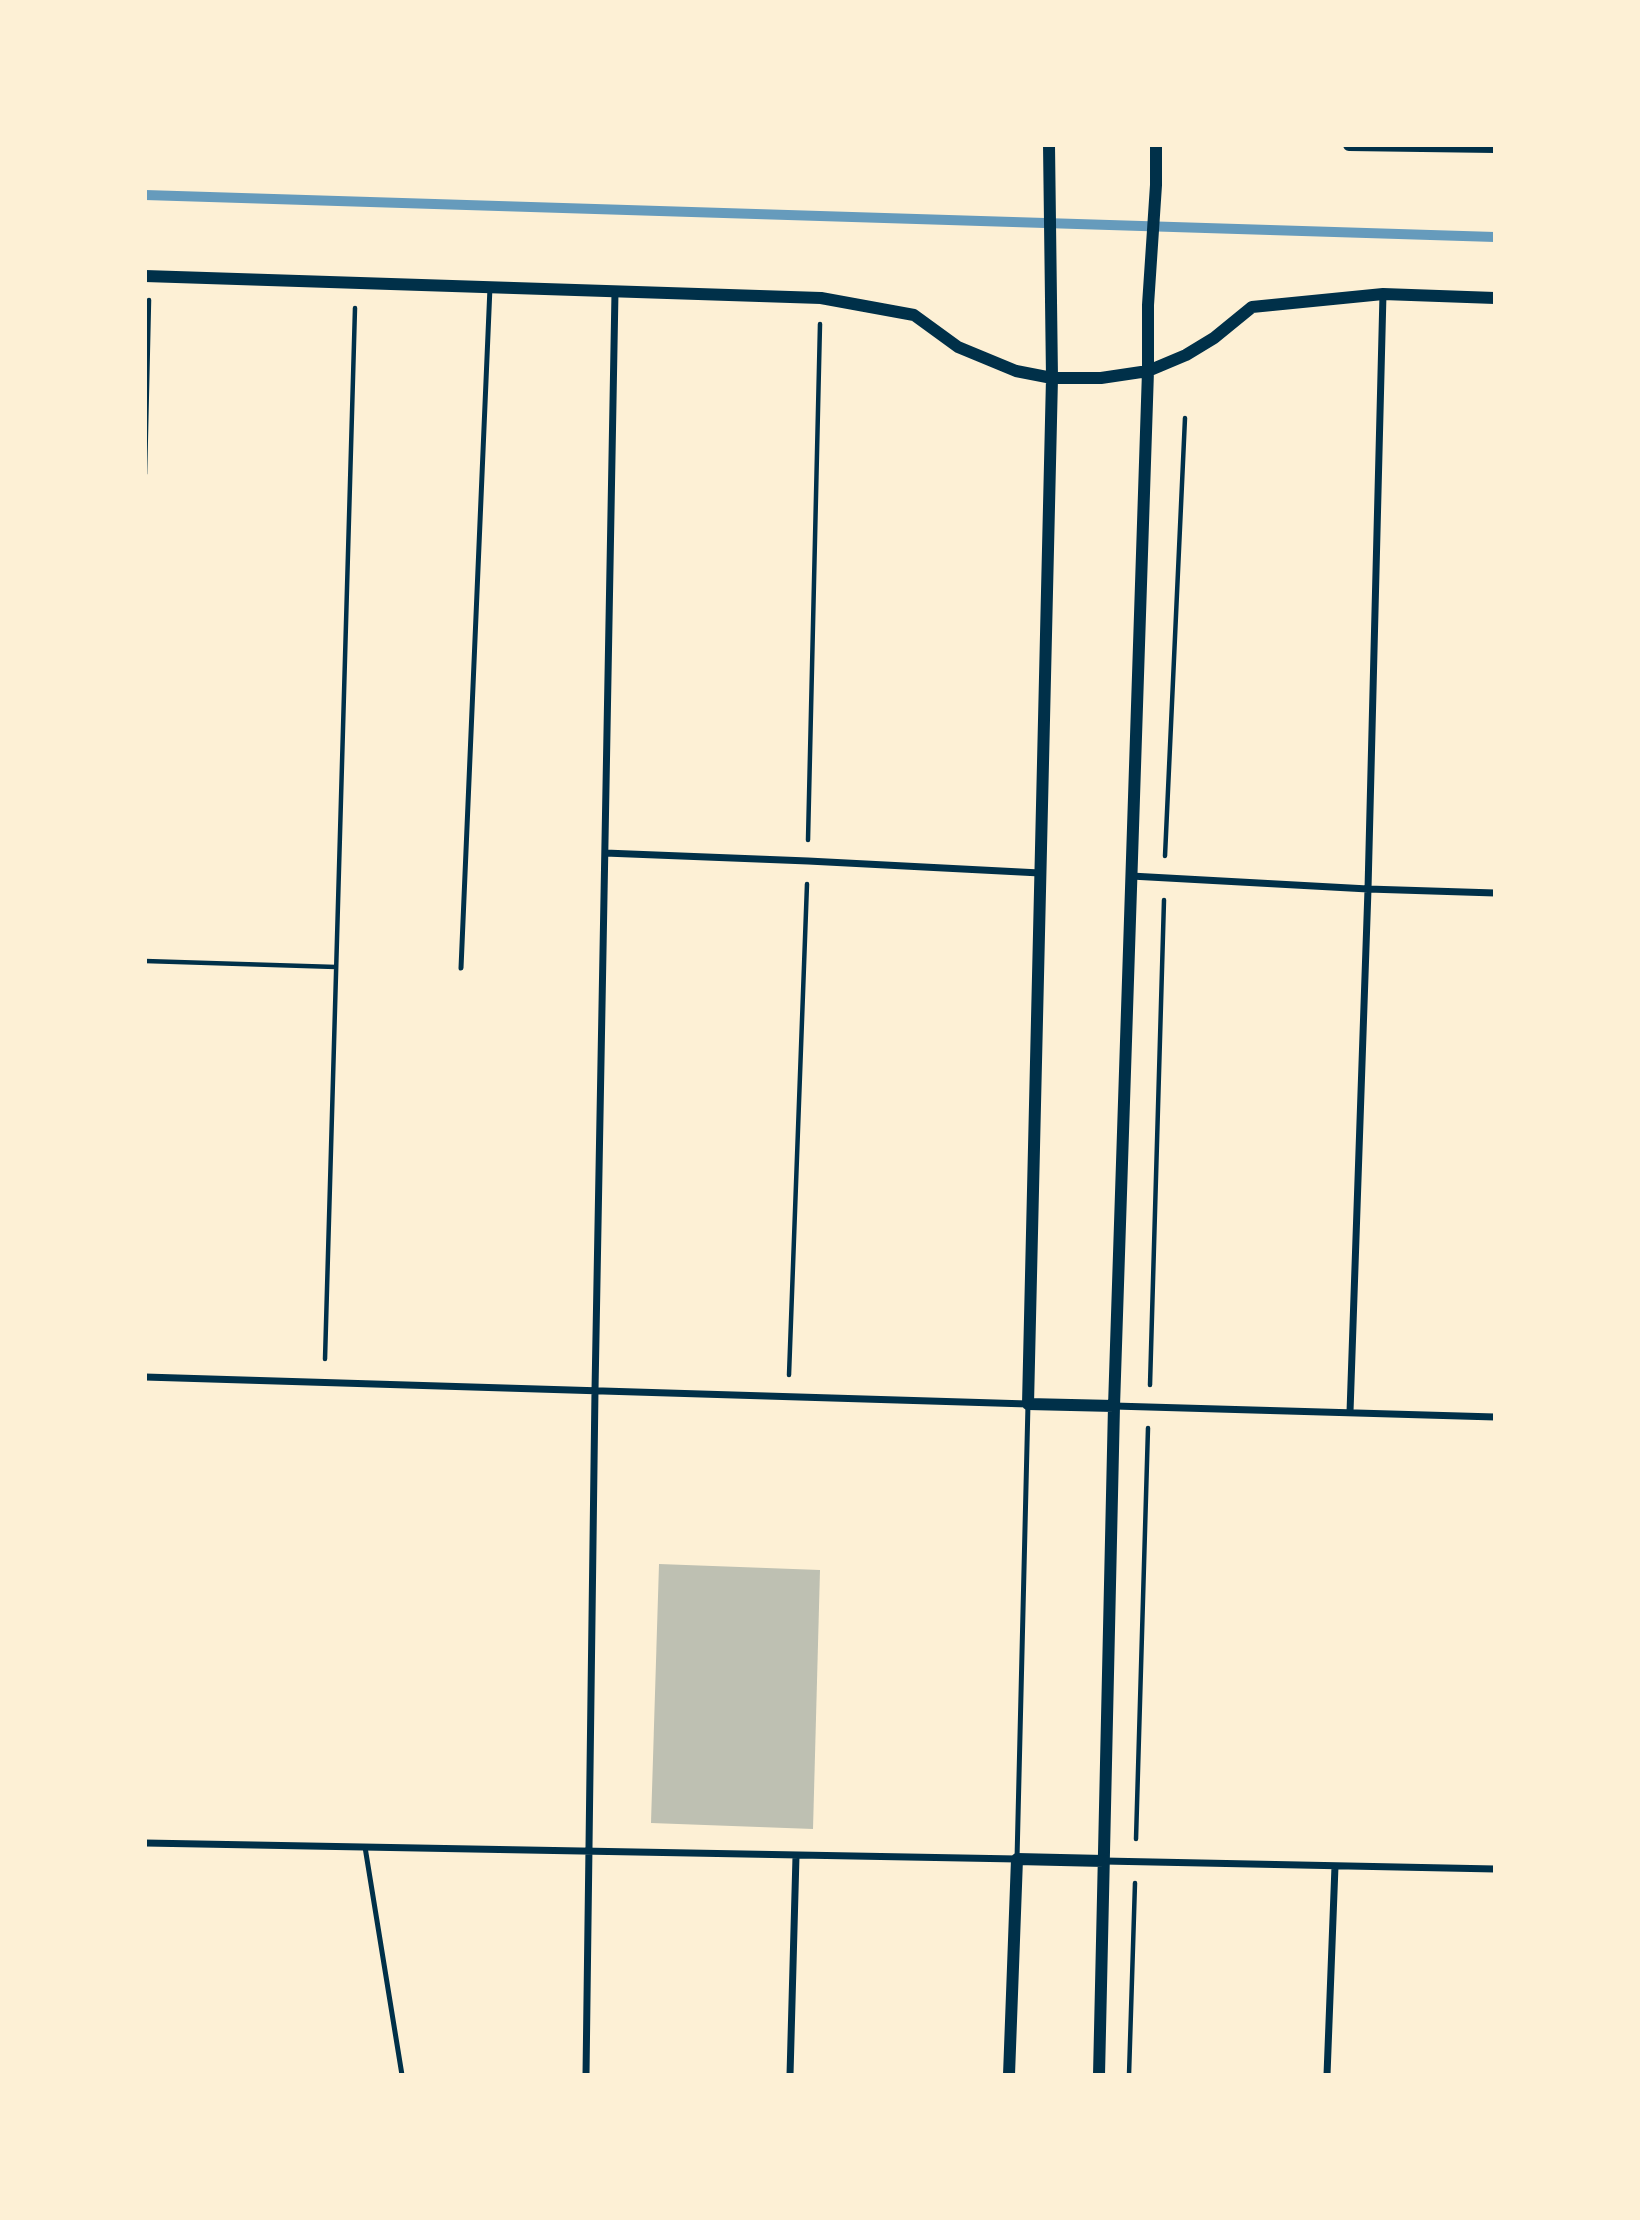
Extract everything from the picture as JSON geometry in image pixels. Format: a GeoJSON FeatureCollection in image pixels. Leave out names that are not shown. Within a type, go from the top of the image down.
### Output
{"type":"FeatureCollection","features":[{"type":"Feature","properties":{"kind":"street"},"geometry":{"type":"LineString","coordinates":[[1028,1404],[1052,378],[1049,145]]}},
{"type":"Feature","properties":{"kind":"street"},"geometry":{"type":"LineString","coordinates":[[1100,2075],[1114,1406],[1148,304],[1156,145]]}},
{"type":"Feature","properties":{"kind":"street"},"geometry":{"type":"LineString","coordinates":[[1349,145],[1495,147]]}},
{"type":"Feature","properties":{"kind":"street"},"geometry":{"type":"LineString","coordinates":[[147,276],[821,298],[914,315],[958,347],[1017,372],[1052,378],[1101,378],[1148,371],[1186,355],[1214,338],[1252,307],[1383,294],[1495,298]]}},
{"type":"Feature","properties":{"kind":"street"},"geometry":{"type":"LineString","coordinates":[[586,2075],[595,1390],[615,292]]}},
{"type":"Feature","properties":{"kind":"street"},"geometry":{"type":"LineString","coordinates":[[1350,1412],[1368,889],[1383,294]]}},
{"type":"Feature","properties":{"kind":"street"},"geometry":{"type":"LineString","coordinates":[[605,853],[1040,873]]}},
{"type":"Feature","properties":{"kind":"street"},"geometry":{"type":"LineString","coordinates":[[1131,876],[1495,893]]}},
{"type":"Feature","properties":{"kind":"street"},"geometry":{"type":"LineString","coordinates":[[145,1377],[1495,1417]]}},
{"type":"Feature","properties":{"kind":"street"},"geometry":{"type":"LineString","coordinates":[[145,1843],[1495,1869]]}},
{"type":"Feature","properties":{"kind":"street"},"geometry":{"type":"LineString","coordinates":[[790,2075],[796,1856]]}},
{"type":"Feature","properties":{"kind":"street"},"geometry":{"type":"LineString","coordinates":[[1009,2075],[1017,1859]]}},
{"type":"Feature","properties":{"kind":"street"},"geometry":{"type":"LineString","coordinates":[[1327,2075],[1335,1866]]}},
{"type":"Feature","properties":{"kind":"lane"},"geometry":{"type":"LineString","coordinates":[[461,968],[490,288]]}},
{"type":"Feature","properties":{"kind":"lane"},"geometry":{"type":"LineString","coordinates":[[1017,1859],[1028,1404]]}},
{"type":"Feature","properties":{"kind":"lane"},"geometry":{"type":"LineString","coordinates":[[365,1847],[402,2075]]}},
{"type":"Feature","properties":{"kind":"path"},"geometry":{"type":"LineString","coordinates":[[145,474],[147,276]]}},
{"type":"Feature","properties":{"kind":"path"},"geometry":{"type":"LineString","coordinates":[[324,1382],[355,282]]}},
{"type":"Feature","properties":{"kind":"path"},"geometry":{"type":"LineString","coordinates":[[1129,2075],[1164,877],[1185,418]]}},
{"type":"Feature","properties":{"kind":"path"},"geometry":{"type":"LineString","coordinates":[[145,961],[336,967]]}},
{"type":"Feature","properties":{"kind":"building"},"geometry":{"type":"Polygon","coordinates":[[[659,1564],[820,1570],[813,1829],[651,1823],[659,1564]]]}},
{"type":"Feature","properties":{"kind":"waterway"},"geometry":{"type":"LineString","coordinates":[[145,195],[1495,237]]}}]}
